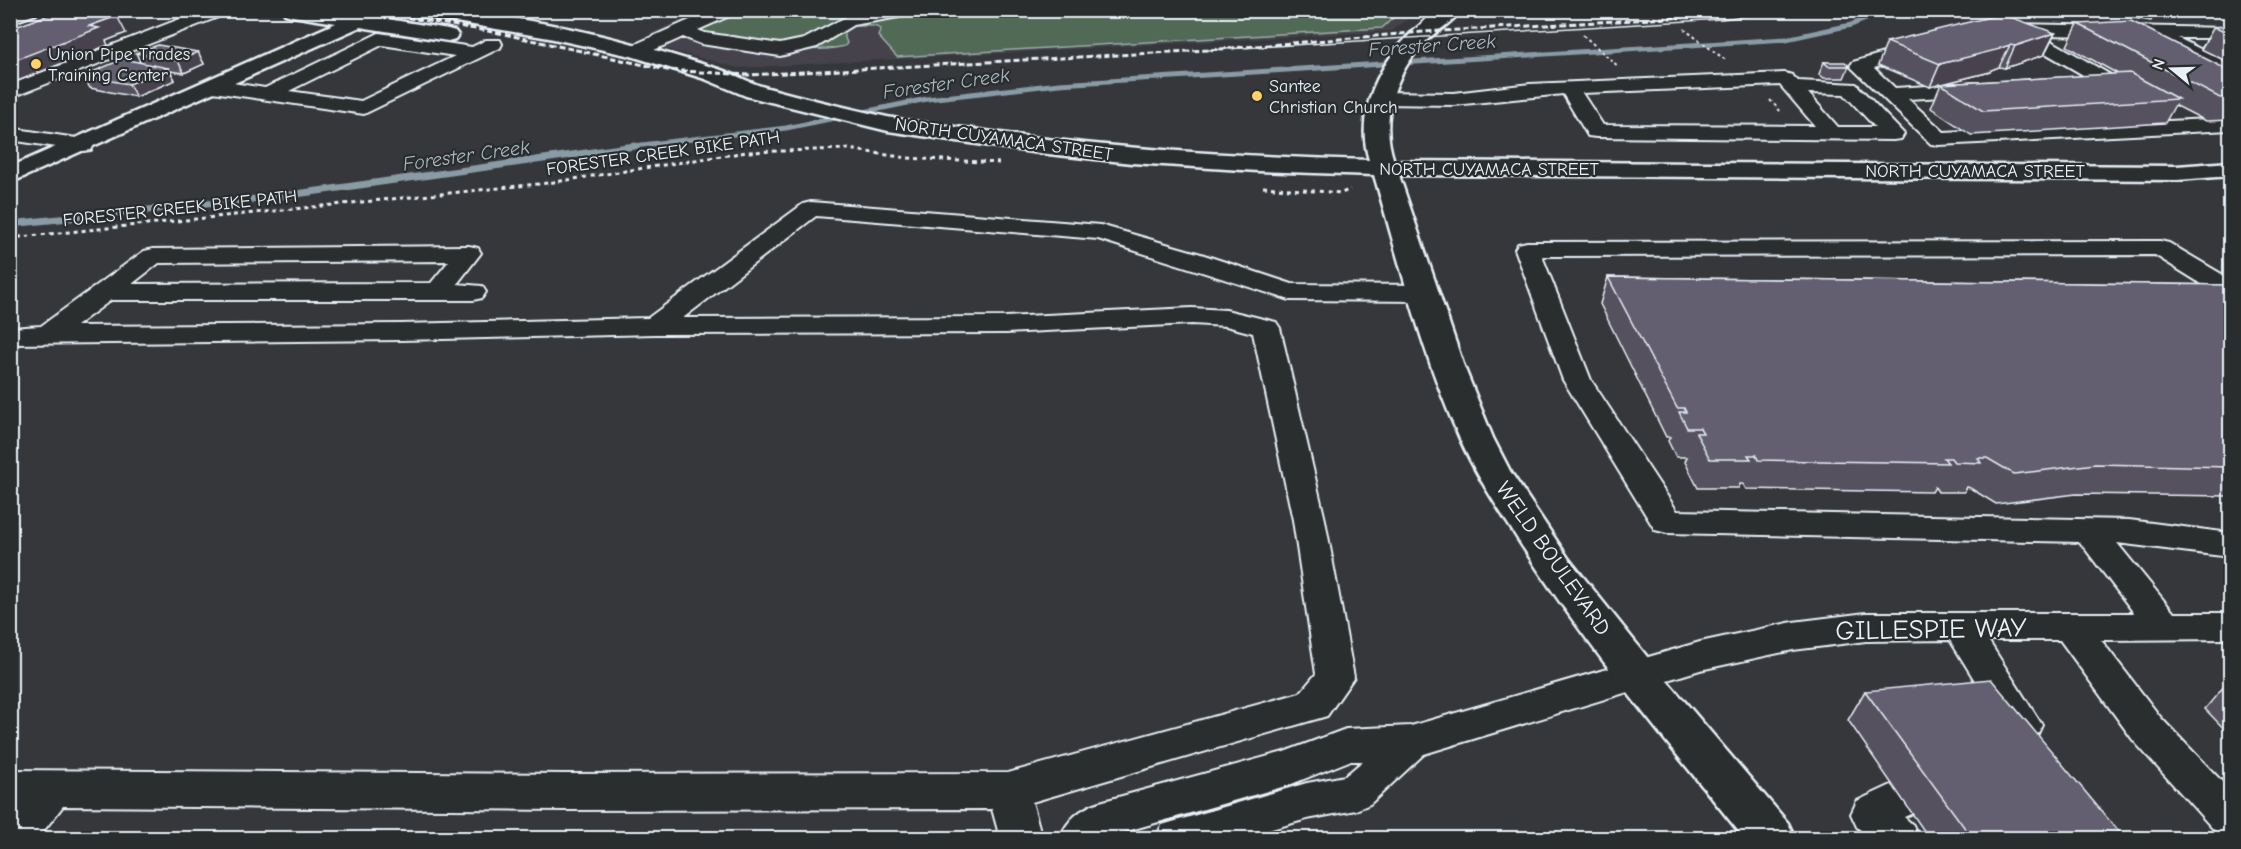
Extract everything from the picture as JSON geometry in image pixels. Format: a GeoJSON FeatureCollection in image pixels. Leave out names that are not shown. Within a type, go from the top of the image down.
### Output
{"type":"FeatureCollection","features":[{"type":"Feature","properties":{"kind":"main road"},"geometry":{"type":"LineString","coordinates":[[10,17],[29,10]]}},
{"type":"Feature","properties":{"kind":"main road"},"geometry":{"type":"LineString","coordinates":[[292,10],[420,29],[493,48]]}},
{"type":"Feature","properties":{"kind":"main road"},"geometry":{"type":"LineString","coordinates":[[10,177],[379,10]]}},
{"type":"Feature","properties":{"kind":"main road","name":"NORTH CUYAMACA STREET"},"geometry":{"type":"LineString","coordinates":[[421,10],[470,14],[636,51],[713,74],[754,91],[888,124],[1039,146],[1132,156],[1258,164],[1384,168],[2165,172],[2230,169]]}},
{"type":"Feature","properties":{"kind":"main road"},"geometry":{"type":"LineString","coordinates":[[1383,90],[1412,43],[1452,10]]}},
{"type":"Feature","properties":{"kind":"main road","name":"NORTH CUYAMACA STREET"},"geometry":{"type":"LineString","coordinates":[[654,78],[698,86],[754,91]]}},
{"type":"Feature","properties":{"kind":"main road","name":"WELD BOULEVARD"},"geometry":{"type":"LineString","coordinates":[[1383,90],[1376,144],[1460,400],[1494,473],[1555,568],[1637,674],[1772,838]]}},
{"type":"Feature","properties":{"kind":"street"},"geometry":{"type":"LineString","coordinates":[[10,92],[220,10]]}},
{"type":"Feature","properties":{"kind":"street"},"geometry":{"type":"LineString","coordinates":[[636,51],[728,10]]}},
{"type":"Feature","properties":{"kind":"street"},"geometry":{"type":"LineString","coordinates":[[691,26],[686,31],[689,35],[780,50],[810,43],[848,21],[911,10]]}},
{"type":"Feature","properties":{"kind":"street"},"geometry":{"type":"LineString","coordinates":[[2004,13],[2028,18],[2181,25],[2190,23],[2193,16]]}},
{"type":"Feature","properties":{"kind":"street"},"geometry":{"type":"LineString","coordinates":[[1989,30],[2119,36],[2170,41],[2230,42]]}},
{"type":"Feature","properties":{"kind":"street"},"geometry":{"type":"LineString","coordinates":[[2017,30],[2188,126]]}},
{"type":"Feature","properties":{"kind":"street"},"geometry":{"type":"LineString","coordinates":[[2119,36],[2230,33]]}},
{"type":"Feature","properties":{"kind":"street"},"geometry":{"type":"LineString","coordinates":[[2119,36],[2148,51]]}},
{"type":"Feature","properties":{"kind":"street"},"geometry":{"type":"LineString","coordinates":[[268,94],[379,39],[493,48]]}},
{"type":"Feature","properties":{"kind":"street"},"geometry":{"type":"LineString","coordinates":[[2170,41],[2230,71]]}},
{"type":"Feature","properties":{"kind":"street"},"geometry":{"type":"LineString","coordinates":[[1936,43],[1860,66],[1939,139],[2230,124]]}},
{"type":"Feature","properties":{"kind":"street"},"geometry":{"type":"LineString","coordinates":[[213,86],[364,108],[493,48]]}},
{"type":"Feature","properties":{"kind":"street"},"geometry":{"type":"LineString","coordinates":[[1383,90],[1454,99],[1569,88],[1727,79],[1785,79],[1832,133]]}},
{"type":"Feature","properties":{"kind":"street"},"geometry":{"type":"LineString","coordinates":[[2073,83],[2107,81]]}},
{"type":"Feature","properties":{"kind":"street"},"geometry":{"type":"LineString","coordinates":[[1569,88],[1596,131],[1893,134],[1849,88],[1792,87]]}},
{"type":"Feature","properties":{"kind":"street"},"geometry":{"type":"LineString","coordinates":[[1890,93],[1993,88]]}},
{"type":"Feature","properties":{"kind":"street"},"geometry":{"type":"LineString","coordinates":[[10,134],[83,145]]}},
{"type":"Feature","properties":{"kind":"street"},"geometry":{"type":"LineString","coordinates":[[655,326],[811,209],[1100,232],[1192,259],[1290,292],[1423,293]]}},
{"type":"Feature","properties":{"kind":"street"},"geometry":{"type":"LineString","coordinates":[[2230,290],[2160,248],[1527,249],[1577,380],[1667,522],[2129,532],[2230,545]]}},
{"type":"Feature","properties":{"kind":"street"},"geometry":{"type":"LineString","coordinates":[[48,334],[153,256],[469,253],[438,291]]}},
{"type":"Feature","properties":{"kind":"street"},"geometry":{"type":"LineString","coordinates":[[104,292],[473,292]]}},
{"type":"Feature","properties":{"kind":"street"},"geometry":{"type":"LineString","coordinates":[[10,336],[401,332],[655,326],[1006,325],[1192,316],[1226,318],[1266,328],[1309,520],[1335,677],[1313,705],[1008,791],[552,792],[10,788]]}},
{"type":"Feature","properties":{"kind":"street"},"geometry":{"type":"LineString","coordinates":[[2089,531],[2164,626]]}},
{"type":"Feature","properties":{"kind":"street"},"geometry":{"type":"LineString","coordinates":[[2070,626],[2147,729],[2230,818]]}},
{"type":"Feature","properties":{"kind":"street","name":"GILLESPIE WAY"},"geometry":{"type":"LineString","coordinates":[[1298,784],[1356,792],[1411,742],[1637,674],[1747,645],[1829,630],[1866,627],[2230,626]]}},
{"type":"Feature","properties":{"kind":"street"},"geometry":{"type":"LineString","coordinates":[[1960,627],[2024,727],[2046,753]]}},
{"type":"Feature","properties":{"kind":"street"},"geometry":{"type":"LineString","coordinates":[[1081,838],[1100,820],[1298,784]]}},
{"type":"Feature","properties":{"kind":"street"},"geometry":{"type":"LineString","coordinates":[[1177,838],[1298,784]]}},
{"type":"Feature","properties":{"kind":"street"},"geometry":{"type":"LineString","coordinates":[[14,838],[53,788]]}},
{"type":"Feature","properties":{"kind":"street"},"geometry":{"type":"LineString","coordinates":[[1008,791],[1021,838]]}},
{"type":"Feature","properties":{"kind":"path"},"geometry":{"type":"LineString","coordinates":[[1684,29],[1732,65]]}},
{"type":"Feature","properties":{"kind":"path"},"geometry":{"type":"LineString","coordinates":[[1583,34],[1625,72]]}},
{"type":"Feature","properties":{"kind":"path","name":"FORESTER CREEK BIKE PATH"},"geometry":{"type":"LineString","coordinates":[[10,238],[363,204],[537,184],[747,152],[848,148],[907,158],[1010,165]]}},
{"type":"Feature","properties":{"kind":"path"},"geometry":{"type":"LineString","coordinates":[[1260,187],[1342,193],[1384,168]]}},
{"type":"Feature","properties":{"kind":"shaded area"},"geometry":{"type":"Polygon","coordinates":[[[689,10],[1418,11],[1392,31],[738,68],[643,43],[657,36],[649,34],[699,12],[689,10]]]}},
{"type":"Feature","properties":{"kind":"green space"},"geometry":{"type":"Polygon","coordinates":[[[738,10],[1401,11],[1382,28],[897,57],[878,36],[881,29],[874,26],[849,26],[843,33],[847,43],[845,46],[830,49],[770,47],[729,41],[697,31],[738,10]]]}},
{"type":"Feature","properties":{"kind":"building"},"geometry":{"type":"Polygon","coordinates":[[[61,10],[85,10],[117,16],[89,26],[99,28],[10,62],[10,29],[61,10]]]}},
{"type":"Feature","properties":{"kind":"building"},"geometry":{"type":"Polygon","coordinates":[[[2002,14],[2055,33],[2015,46],[2010,45],[1940,64],[1887,42],[2002,14]]]}},
{"type":"Feature","properties":{"kind":"building"},"geometry":{"type":"Polygon","coordinates":[[[2131,21],[2230,71],[2230,97],[2220,98],[2078,24],[2131,21]]]}},
{"type":"Feature","properties":{"kind":"building"},"geometry":{"type":"Polygon","coordinates":[[[2230,26],[2230,35],[2214,27],[2230,26]]]}},
{"type":"Feature","properties":{"kind":"building"},"geometry":{"type":"Polygon","coordinates":[[[158,45],[198,52],[178,61],[136,53],[158,45]]]}},
{"type":"Feature","properties":{"kind":"building"},"geometry":{"type":"Polygon","coordinates":[[[123,59],[168,68],[129,84],[83,76],[123,59]]]}},
{"type":"Feature","properties":{"kind":"building"},"geometry":{"type":"Polygon","coordinates":[[[1824,62],[1845,62],[1849,66],[1828,66],[1824,62]]]}},
{"type":"Feature","properties":{"kind":"building"},"geometry":{"type":"Polygon","coordinates":[[[2130,73],[2178,99],[1983,111],[1941,84],[2130,73]]]}},
{"type":"Feature","properties":{"kind":"building"},"geometry":{"type":"Polygon","coordinates":[[[1608,277],[2230,285],[2230,467],[2095,464],[2014,474],[1987,458],[1978,458],[1981,463],[1954,462],[1951,458],[1944,458],[1948,463],[1758,460],[1756,455],[1748,455],[1751,459],[1710,459],[1696,433],[1703,433],[1700,428],[1687,428],[1679,412],[1686,412],[1684,408],[1677,408],[1608,277]]]}},
{"type":"Feature","properties":{"kind":"building"},"geometry":{"type":"Polygon","coordinates":[[[1991,679],[2124,838],[1972,838],[1865,691],[1991,679]]]}},
{"type":"Feature","properties":{"kind":"waterway","name":"Forester Creek"},"geometry":{"type":"LineString","coordinates":[[625,147],[786,128],[927,99],[1059,84],[1786,39],[1851,25],[1888,10]]}},
{"type":"Feature","properties":{"kind":"waterway","name":"Forester Creek"},"geometry":{"type":"LineString","coordinates":[[10,224],[275,197],[635,146]]}},
{"type":"Feature","properties":{"kind":"tram line"},"geometry":{"type":"LineString","coordinates":[[1208,50],[1722,19],[1791,10]]}},
{"type":"Feature","properties":{"kind":"railway"},"geometry":{"type":"LineString","coordinates":[[363,10],[499,33],[667,70],[749,75],[1208,50],[1423,32],[1703,16],[1760,10]]}},
{"type":"Feature","properties":{"kind":"place","name":"Union Pipe Trades Training Center"},"geometry":{"type":"Point","coordinates":[36,64]}},
{"type":"Feature","properties":{"kind":"place","name":"Santee Christian Church"},"geometry":{"type":"Point","coordinates":[1257,96]}}]}
